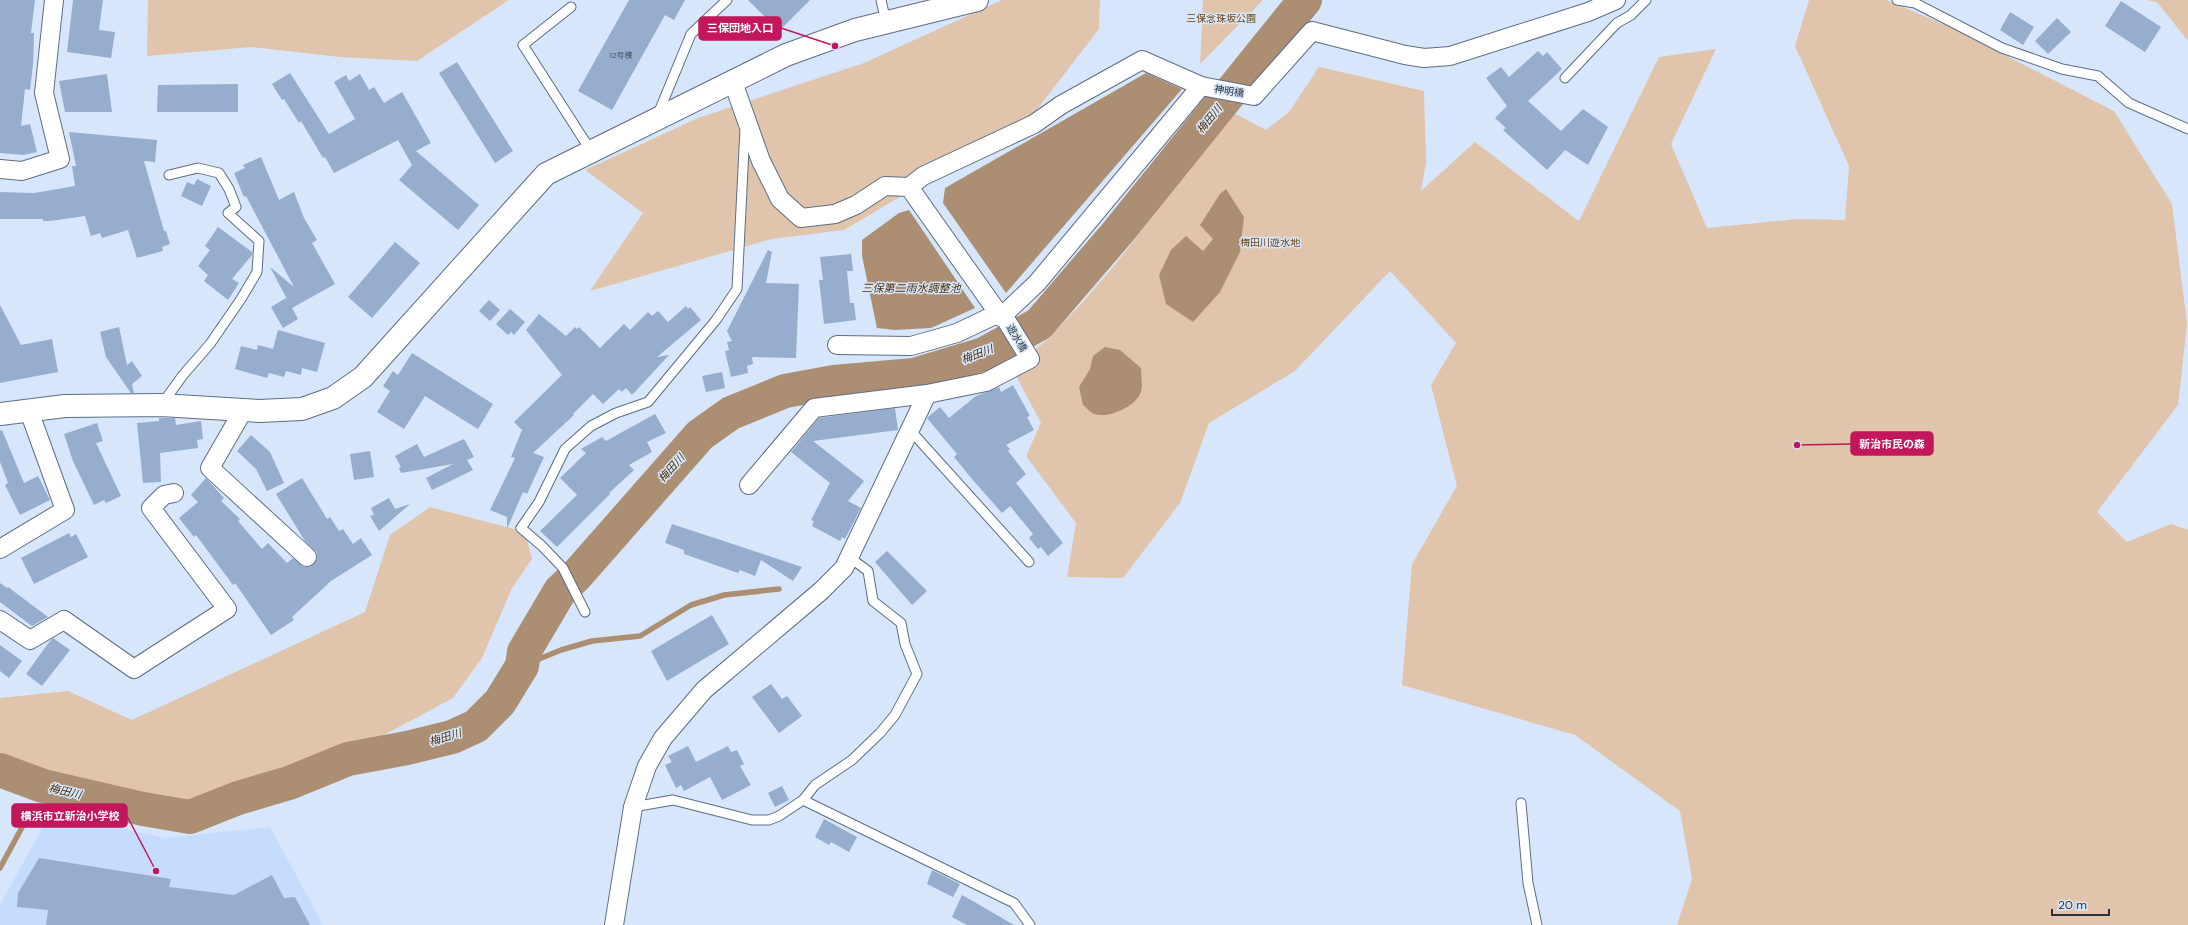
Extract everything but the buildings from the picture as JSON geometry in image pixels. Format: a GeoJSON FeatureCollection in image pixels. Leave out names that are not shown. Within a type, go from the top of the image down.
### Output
{"type":"FeatureCollection","features":[{"type":"Feature","properties":{"kind":"street"},"geometry":{"type":"LineString","coordinates":[[0,169],[22,171],[60,159],[44,93],[54,0]]}},
{"type":"Feature","properties":{"kind":"street"},"geometry":{"type":"LineString","coordinates":[[0,414],[65,406],[161,405],[186,408],[244,409],[259,411],[302,409],[333,398],[363,377],[546,174],[786,55],[855,30],[977,0]]}},
{"type":"Feature","properties":{"kind":"street","name":"神明橋"},"geometry":{"type":"LineString","coordinates":[[909,186],[923,176],[1034,124],[1061,105],[1142,60],[1202,87],[1254,96],[1312,31],[1405,55],[1424,58],[1450,56],[1588,12],[1616,0]]}},
{"type":"Feature","properties":{"kind":"street"},"geometry":{"type":"LineString","coordinates":[[733,82],[761,161],[780,199],[801,218],[835,214],[856,205],[885,186],[909,186]]}},
{"type":"Feature","properties":{"kind":"street"},"geometry":{"type":"LineString","coordinates":[[837,345],[911,346],[957,333],[1002,317],[1037,283],[1202,87]]}},
{"type":"Feature","properties":{"kind":"street","name":"遊水橋"},"geometry":{"type":"LineString","coordinates":[[909,186],[1002,317],[1030,360],[986,382],[927,394]]}},
{"type":"Feature","properties":{"kind":"street"},"geometry":{"type":"LineString","coordinates":[[614,925],[633,807],[647,766],[663,738],[704,690],[821,591],[844,568],[927,394]]}},
{"type":"Feature","properties":{"kind":"street"},"geometry":{"type":"LineString","coordinates":[[749,485],[814,408],[927,394]]}},
{"type":"Feature","properties":{"kind":"street"},"geometry":{"type":"LineString","coordinates":[[244,409],[210,468],[307,557]]}},
{"type":"Feature","properties":{"kind":"street"},"geometry":{"type":"LineString","coordinates":[[0,549],[65,510],[29,411]]}},
{"type":"Feature","properties":{"kind":"street"},"geometry":{"type":"LineString","coordinates":[[0,620],[30,640],[64,620],[134,669],[227,609],[150,508],[164,495],[174,493]]}},
{"type":"Feature","properties":{"kind":"lane"},"geometry":{"type":"LineString","coordinates":[[656,120],[691,34],[727,0]]}},
{"type":"Feature","properties":{"kind":"lane"},"geometry":{"type":"LineString","coordinates":[[881,0],[886,23]]}},
{"type":"Feature","properties":{"kind":"lane"},"geometry":{"type":"LineString","coordinates":[[1565,78],[1617,23],[1631,15],[1646,0]]}},
{"type":"Feature","properties":{"kind":"lane"},"geometry":{"type":"LineString","coordinates":[[1897,0],[1915,3],[2002,48],[2062,69],[2098,76],[2129,103],[2188,130]]}},
{"type":"Feature","properties":{"kind":"lane"},"geometry":{"type":"LineString","coordinates":[[571,7],[523,45],[591,151]]}},
{"type":"Feature","properties":{"kind":"lane"},"geometry":{"type":"LineString","coordinates":[[583,608],[563,568],[542,546],[521,528],[539,502],[565,449],[592,426],[616,413],[648,402],[716,320],[737,289],[746,118]]}},
{"type":"Feature","properties":{"kind":"lane"},"geometry":{"type":"LineString","coordinates":[[161,405],[183,375],[210,344],[248,288],[257,272],[259,242],[228,213],[236,206],[229,189],[219,173],[198,168],[168,175]]}},
{"type":"Feature","properties":{"kind":"lane"},"geometry":{"type":"LineString","coordinates":[[910,430],[1029,562]]}},
{"type":"Feature","properties":{"kind":"lane"},"geometry":{"type":"LineString","coordinates":[[633,807],[673,800],[752,820],[769,820],[779,816],[804,800],[815,785],[852,760],[880,733],[895,715],[917,674],[905,644],[901,623],[873,601],[868,571],[849,557]]}},
{"type":"Feature","properties":{"kind":"lane"},"geometry":{"type":"LineString","coordinates":[[804,800],[1014,903],[1030,925]]}},
{"type":"Feature","properties":{"kind":"lane"},"geometry":{"type":"LineString","coordinates":[[1521,803],[1528,883],[1537,925]]}},
{"type":"Feature","properties":{"kind":"shaded area"},"geometry":{"type":"Polygon","coordinates":[[[51,812],[164,838],[270,827],[323,925],[0,925],[0,905],[51,812]]]}},
{"type":"Feature","properties":{"kind":"green space"},"geometry":{"type":"Polygon","coordinates":[[[148,0],[509,0],[417,61],[340,57],[251,47],[147,56],[148,0]]]}},
{"type":"Feature","properties":{"kind":"green space"},"geometry":{"type":"Polygon","coordinates":[[[1002,0],[1100,0],[1099,29],[1029,120],[844,230],[772,239],[590,291],[643,213],[585,170],[698,118],[864,63],[1002,0]]]}},
{"type":"Feature","properties":{"kind":"green space","name":"三保念珠坂公園"},"geometry":{"type":"Polygon","coordinates":[[[1203,0],[1263,0],[1200,64],[1203,0]]]}},
{"type":"Feature","properties":{"kind":"green space","name":"梅田川遊水地"},"geometry":{"type":"Polygon","coordinates":[[[1809,0],[1886,0],[1950,27],[2114,111],[2172,204],[2187,324],[2178,405],[2097,512],[2127,542],[2171,524],[2188,530],[2188,925],[1677,925],[1692,879],[1680,811],[1575,735],[1402,685],[1412,564],[1457,486],[1431,385],[1456,343],[1390,271],[1295,371],[1209,423],[1180,503],[1123,578],[1067,577],[1076,523],[1026,456],[1041,423],[1012,368],[1047,340],[1083,302],[1118,261],[1232,112],[1266,130],[1289,112],[1319,67],[1424,91],[1426,162],[1421,191],[1475,142],[1579,221],[1659,57],[1716,49],[1671,144],[1707,228],[1799,219],[1845,220],[1849,166],[1795,46],[1809,0]]]}},
{"type":"Feature","properties":{"kind":"green space"},"geometry":{"type":"Polygon","coordinates":[[[2147,0],[2188,0],[2188,41],[2157,2],[2147,0]]]}},
{"type":"Feature","properties":{"kind":"green space"},"geometry":{"type":"Polygon","coordinates":[[[430,507],[525,532],[532,559],[512,588],[482,658],[453,698],[278,792],[151,819],[0,757],[0,698],[68,691],[132,720],[365,612],[390,535],[430,507]]]}},
{"type":"Feature","properties":{"kind":"water"},"geometry":{"type":"Polygon","coordinates":[[[1146,73],[1182,89],[1006,293],[943,203],[945,188],[1146,73]]]}},
{"type":"Feature","properties":{"kind":"water"},"geometry":{"type":"Polygon","coordinates":[[[1226,189],[1244,217],[1240,252],[1220,292],[1193,322],[1166,304],[1159,275],[1171,250],[1186,236],[1203,251],[1213,239],[1200,225],[1220,194],[1226,189]]]}},
{"type":"Feature","properties":{"kind":"water","name":"三保第二雨水調整池"},"geometry":{"type":"Polygon","coordinates":[[[909,210],[975,308],[931,328],[895,330],[877,328],[862,256],[862,240],[899,213],[909,210]]]}},
{"type":"Feature","properties":{"kind":"water"},"geometry":{"type":"Polygon","coordinates":[[[1105,347],[1120,350],[1141,368],[1142,386],[1141,393],[1131,405],[1118,412],[1097,415],[1092,413],[1083,405],[1079,387],[1090,369],[1093,356],[1105,347]]]}},
{"type":"Feature","properties":{"kind":"waterway","name":"梅田川"},"geometry":{"type":"LineString","coordinates":[[0,770],[43,786],[143,809],[190,817],[238,798],[289,783],[348,759],[407,748],[452,737],[476,726],[500,702],[522,666],[524,652],[560,591],[576,576],[700,435],[731,413],[785,391],[834,382],[914,375],[984,354],[1039,324],[1118,232],[1305,0]]}},
{"type":"Feature","properties":{"kind":"waterway"},"geometry":{"type":"LineString","coordinates":[[522,666],[561,650],[592,641],[640,636],[691,605],[724,595],[779,589]]}},
{"type":"Feature","properties":{"kind":"waterway"},"geometry":{"type":"LineString","coordinates":[[0,868],[33,807]]}},
{"type":"Feature","properties":{"kind":"place","name":"三保団地入口"},"geometry":{"type":"Point","coordinates":[835,46]}},
{"type":"Feature","properties":{"kind":"place","name":"新治市民の森"},"geometry":{"type":"Point","coordinates":[1797,445]}},
{"type":"Feature","properties":{"kind":"place","name":"横浜市立新治小学校"},"geometry":{"type":"Point","coordinates":[156,871]}}]}
